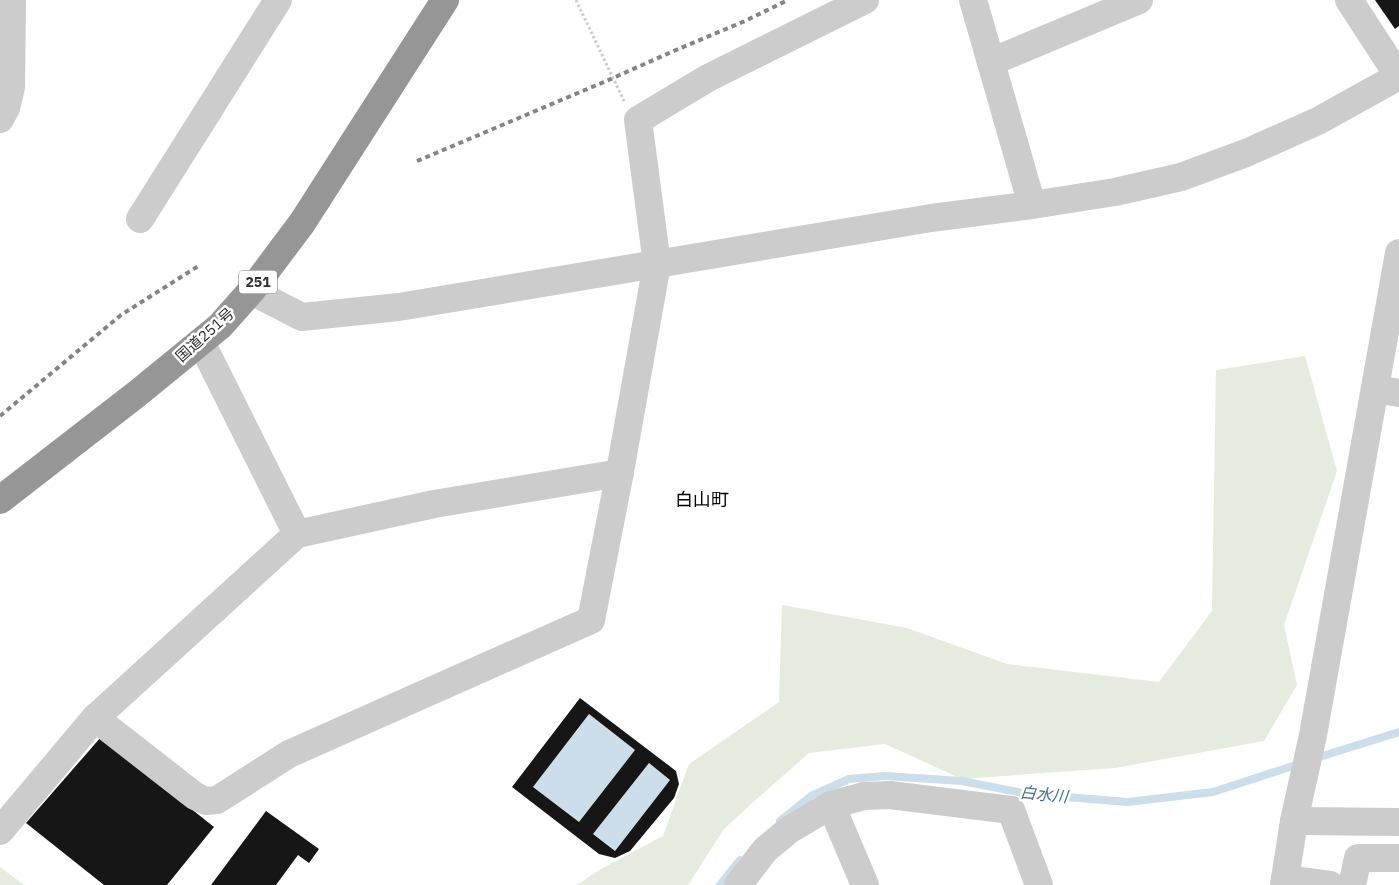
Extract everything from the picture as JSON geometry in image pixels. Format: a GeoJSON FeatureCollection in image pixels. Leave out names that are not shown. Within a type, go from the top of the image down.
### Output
{"type":"FeatureCollection","features":[{"type":"Feature","properties":{"kind":"highway","name":"国道251号"},"geometry":{"type":"LineString","coordinates":[[0,500],[138,393],[220,326],[251,291],[302,223],[446,0]]}},
{"type":"Feature","properties":{"kind":"street"},"geometry":{"type":"LineString","coordinates":[[0,119],[6,108],[11,86],[12,0]]}},
{"type":"Feature","properties":{"kind":"street"},"geometry":{"type":"LineString","coordinates":[[140,219],[278,0]]}},
{"type":"Feature","properties":{"kind":"street"},"geometry":{"type":"LineString","coordinates":[[95,718],[195,796],[206,801],[217,800],[289,754],[591,620],[620,474],[657,264],[638,120],[708,78],[865,0]]}},
{"type":"Feature","properties":{"kind":"street"},"geometry":{"type":"LineString","coordinates":[[973,0],[1032,205]]}},
{"type":"Feature","properties":{"kind":"street"},"geometry":{"type":"LineString","coordinates":[[991,62],[1139,0]]}},
{"type":"Feature","properties":{"kind":"street"},"geometry":{"type":"LineString","coordinates":[[251,291],[302,317],[399,307],[931,218],[1115,192],[1190,173],[1246,153],[1318,122],[1399,76],[1349,0]]}},
{"type":"Feature","properties":{"kind":"street"},"geometry":{"type":"LineString","coordinates":[[1330,885],[1284,882],[1294,821],[1387,391],[1399,253]]}},
{"type":"Feature","properties":{"kind":"street"},"geometry":{"type":"LineString","coordinates":[[201,342],[298,534]]}},
{"type":"Feature","properties":{"kind":"street"},"geometry":{"type":"LineString","coordinates":[[0,831],[95,718],[298,534],[434,504],[620,474]]}},
{"type":"Feature","properties":{"kind":"street"},"geometry":{"type":"LineString","coordinates":[[738,885],[766,850],[789,830],[831,805],[864,796],[890,795],[1011,810],[1039,885]]}},
{"type":"Feature","properties":{"kind":"street"},"geometry":{"type":"LineString","coordinates":[[831,805],[865,885]]}},
{"type":"Feature","properties":{"kind":"street"},"geometry":{"type":"LineString","coordinates":[[1294,821],[1399,822]]}},
{"type":"Feature","properties":{"kind":"street"},"geometry":{"type":"LineString","coordinates":[[1352,885],[1358,858],[1399,858]]}},
{"type":"Feature","properties":{"kind":"path"},"geometry":{"type":"LineString","coordinates":[[576,0],[624,100]]}},
{"type":"Feature","properties":{"kind":"shaded area"},"geometry":{"type":"Polygon","coordinates":[[[1305,356],[1337,471],[1284,625],[1297,685],[1264,741],[1115,768],[962,779],[885,744],[809,753],[724,829],[688,885],[577,885],[599,870],[663,836],[689,764],[779,702],[782,605],[907,628],[1007,664],[1159,682],[1212,611],[1216,370],[1305,356]]]}},
{"type":"Feature","properties":{"kind":"shaded area"},"geometry":{"type":"Polygon","coordinates":[[[0,867],[24,885],[0,885],[0,867]]]}},
{"type":"Feature","properties":{"kind":"water"},"geometry":{"type":"Polygon","coordinates":[[[589,714],[635,750],[579,822],[533,787],[589,714]]]}},
{"type":"Feature","properties":{"kind":"water"},"geometry":{"type":"Polygon","coordinates":[[[649,763],[670,780],[615,851],[593,834],[649,763]]]}},
{"type":"Feature","properties":{"kind":"building"},"geometry":{"type":"Polygon","coordinates":[[[1375,0],[1399,0],[1399,26],[1395,29],[1375,0]]]}},
{"type":"Feature","properties":{"kind":"building"},"geometry":{"type":"Polygon","coordinates":[[[580,698],[676,771],[679,784],[674,798],[630,851],[615,858],[599,854],[512,787],[580,698]],[[589,714],[533,787],[579,822],[635,750],[589,714]],[[649,763],[593,834],[615,851],[670,780],[649,763]]]}},
{"type":"Feature","properties":{"kind":"building"},"geometry":{"type":"Polygon","coordinates":[[[101,737],[214,827],[167,885],[104,885],[26,823],[101,737]]]}},
{"type":"Feature","properties":{"kind":"building"},"geometry":{"type":"Polygon","coordinates":[[[266,811],[319,849],[309,863],[298,855],[276,885],[211,885],[266,811]]]}},
{"type":"Feature","properties":{"kind":"waterway","name":"白水川"},"geometry":{"type":"LineString","coordinates":[[1313,759],[1399,732]]}},
{"type":"Feature","properties":{"kind":"waterway","name":"白水川"},"geometry":{"type":"LineString","coordinates":[[780,821],[811,796],[849,779],[885,776],[962,781],[1028,794],[1128,802],[1213,792],[1302,763]]}},
{"type":"Feature","properties":{"kind":"waterway","name":"白水川"},"geometry":{"type":"LineString","coordinates":[[720,885],[740,860]]}},
{"type":"Feature","properties":{"kind":"railway"},"geometry":{"type":"LineString","coordinates":[[417,161],[745,21],[788,0]]}},
{"type":"Feature","properties":{"kind":"railway"},"geometry":{"type":"LineString","coordinates":[[0,416],[121,315],[200,265]]}},
{"type":"Feature","properties":{"kind":"district","name":"白山町"},"geometry":{"type":"Point","coordinates":[702,500]}}]}
